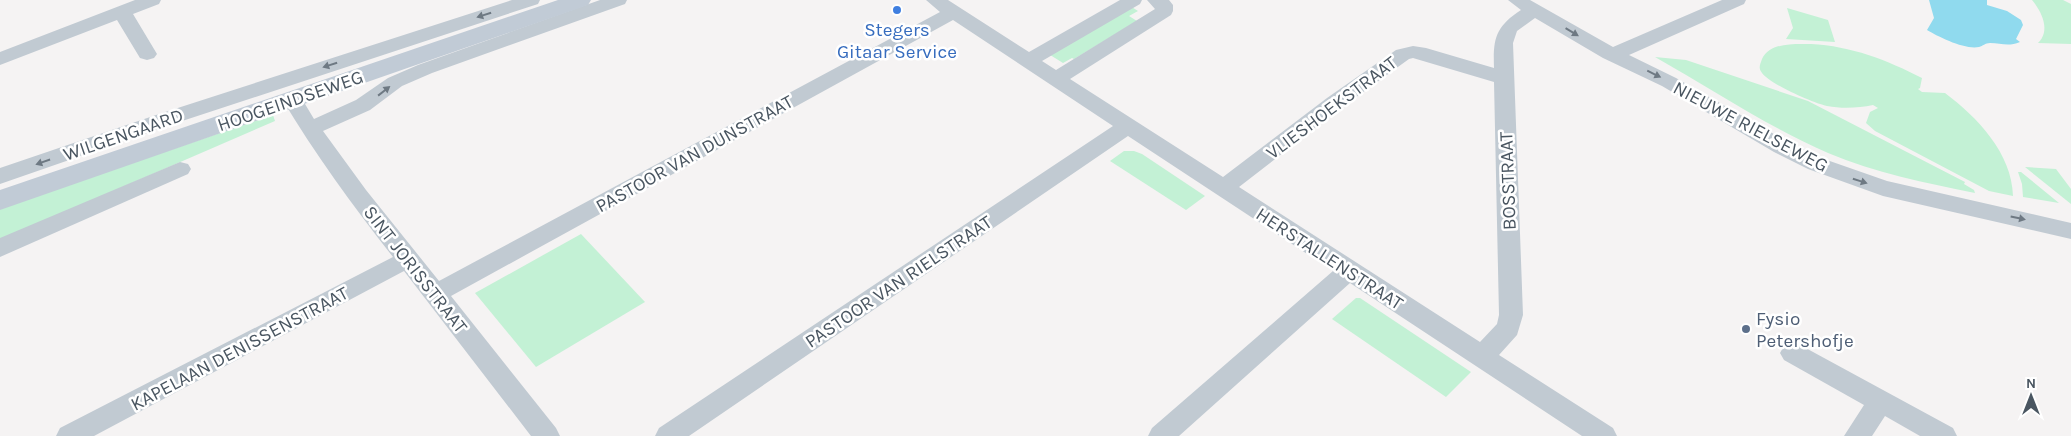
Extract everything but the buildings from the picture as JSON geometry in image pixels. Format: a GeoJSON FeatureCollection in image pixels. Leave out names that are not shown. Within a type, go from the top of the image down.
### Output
{"type":"FeatureCollection","features":[{"type":"Feature","properties":{"kind":"street"},"geometry":{"type":"LineString","coordinates":[[0,59],[152,0]]}},
{"type":"Feature","properties":{"kind":"street","name":"WILGENGAARD"},"geometry":{"type":"LineString","coordinates":[[0,176],[163,120],[530,0]]}},
{"type":"Feature","properties":{"kind":"street","name":"HOOGEINDSEWEG"},"geometry":{"type":"LineString","coordinates":[[0,200],[580,0]]}},
{"type":"Feature","properties":{"kind":"street","name":"HOOGEINDSEWEG"},"geometry":{"type":"LineString","coordinates":[[310,129],[363,105],[395,82],[425,69],[618,0]]}},
{"type":"Feature","properties":{"kind":"street"},"geometry":{"type":"LineString","coordinates":[[1028,60],[1133,0]]}},
{"type":"Feature","properties":{"kind":"street"},"geometry":{"type":"LineString","coordinates":[[1056,79],[1164,11],[1164,5],[1156,0]]}},
{"type":"Feature","properties":{"kind":"street"},"geometry":{"type":"LineString","coordinates":[[1610,54],[1635,46],[1737,0]]}},
{"type":"Feature","properties":{"kind":"street","name":"NIEUWE RIELSEWEG"},"geometry":{"type":"LineString","coordinates":[[1526,5],[1610,54],[1669,82],[1781,147],[1816,164],[1850,177],[1927,199],[2071,230]]}},
{"type":"Feature","properties":{"kind":"street","name":"BOSSTRAAT"},"geometry":{"type":"LineString","coordinates":[[1482,357],[1508,328],[1512,315],[1503,43],[1506,32],[1526,5]]}},
{"type":"Feature","properties":{"kind":"street","name":"HERSTALLENSTRAAT"},"geometry":{"type":"LineString","coordinates":[[944,6],[1604,436]]}},
{"type":"Feature","properties":{"kind":"street","name":"PASTOOR VAN DUNSTRAAT"},"geometry":{"type":"LineString","coordinates":[[436,294],[944,6]]}},
{"type":"Feature","properties":{"kind":"street"},"geometry":{"type":"LineString","coordinates":[[122,12],[147,54]]}},
{"type":"Feature","properties":{"kind":"street","name":"VLIESHOEKSTRAAT"},"geometry":{"type":"LineString","coordinates":[[1223,188],[1402,54],[1413,52],[1426,54],[1504,78]]}},
{"type":"Feature","properties":{"kind":"street","name":"SINT JORISSTRAAT"},"geometry":{"type":"LineString","coordinates":[[292,99],[310,129],[408,259],[547,436]]}},
{"type":"Feature","properties":{"kind":"street","name":"PASTOOR VAN RIELSTRAAT"},"geometry":{"type":"LineString","coordinates":[[668,436],[1128,126]]}},
{"type":"Feature","properties":{"kind":"street"},"geometry":{"type":"LineString","coordinates":[[0,248],[180,169]]}},
{"type":"Feature","properties":{"kind":"street","name":"KAPELAAN DENISSENSTRAAT"},"geometry":{"type":"LineString","coordinates":[[69,436],[408,259]]}},
{"type":"Feature","properties":{"kind":"street"},"geometry":{"type":"LineString","coordinates":[[1161,436],[1349,270]]}},
{"type":"Feature","properties":{"kind":"street"},"geometry":{"type":"LineString","coordinates":[[1794,353],[1944,436]]}},
{"type":"Feature","properties":{"kind":"street"},"geometry":{"type":"LineString","coordinates":[[1857,436],[1880,402]]}},
{"type":"Feature","properties":{"kind":"green space"},"geometry":{"type":"Polygon","coordinates":[[[2032,0],[2063,0],[2071,4],[2071,44],[2038,43],[2044,33],[2044,22],[2032,0]]]}},
{"type":"Feature","properties":{"kind":"green space"},"geometry":{"type":"Polygon","coordinates":[[[1127,4],[1138,11],[1129,16],[1137,21],[1074,59],[1072,58],[1063,63],[1047,53],[1127,4]]]}},
{"type":"Feature","properties":{"kind":"green space"},"geometry":{"type":"Polygon","coordinates":[[[1787,8],[1828,20],[1835,42],[1786,39],[1793,28],[1787,8]]]}},
{"type":"Feature","properties":{"kind":"green space"},"geometry":{"type":"Polygon","coordinates":[[[1811,44],[1854,51],[1896,65],[1922,78],[1920,88],[1918,89],[1922,92],[1945,93],[1969,113],[1991,137],[2006,165],[2011,180],[2013,196],[1989,191],[1875,131],[1866,123],[1870,112],[1878,108],[1873,105],[1844,108],[1821,104],[1782,87],[1760,70],[1762,59],[1771,49],[1784,45],[1811,44]]]}},
{"type":"Feature","properties":{"kind":"green space"},"geometry":{"type":"Polygon","coordinates":[[[1655,57],[1686,60],[1808,101],[1965,182],[1964,184],[1974,190],[1975,193],[1882,172],[1828,153],[1762,120],[1655,57]]]}},
{"type":"Feature","properties":{"kind":"green space"},"geometry":{"type":"Polygon","coordinates":[[[273,115],[275,121],[0,240],[0,208],[273,115]]]}},
{"type":"Feature","properties":{"kind":"green space"},"geometry":{"type":"Polygon","coordinates":[[[1124,151],[1134,151],[1142,154],[1205,196],[1186,210],[1110,161],[1124,151]]]}},
{"type":"Feature","properties":{"kind":"green space"},"geometry":{"type":"Polygon","coordinates":[[[2025,167],[2056,169],[2071,189],[2071,204],[2025,167]]]}},
{"type":"Feature","properties":{"kind":"green space"},"geometry":{"type":"Polygon","coordinates":[[[2018,172],[2021,172],[2059,203],[2023,197],[2022,184],[2018,172]]]}},
{"type":"Feature","properties":{"kind":"green space"},"geometry":{"type":"Polygon","coordinates":[[[581,234],[645,302],[536,367],[475,293],[581,234]]]}},
{"type":"Feature","properties":{"kind":"green space"},"geometry":{"type":"Polygon","coordinates":[[[1356,298],[1360,298],[1471,372],[1446,397],[1332,319],[1356,298]]]}},
{"type":"Feature","properties":{"kind":"water"},"geometry":{"type":"Polygon","coordinates":[[[1929,0],[1987,0],[1987,5],[2007,11],[2021,20],[2023,25],[2016,39],[2020,42],[2008,45],[1988,43],[1979,47],[1967,47],[1945,39],[1927,30],[1934,18],[1929,0]]]}},
{"type":"Feature","properties":{"kind":"place","name":"Stegers Gitaar Service"},"geometry":{"type":"Point","coordinates":[897,10]}},
{"type":"Feature","properties":{"kind":"place","name":"Fysio Petershofje"},"geometry":{"type":"Point","coordinates":[1746,329]}}]}
